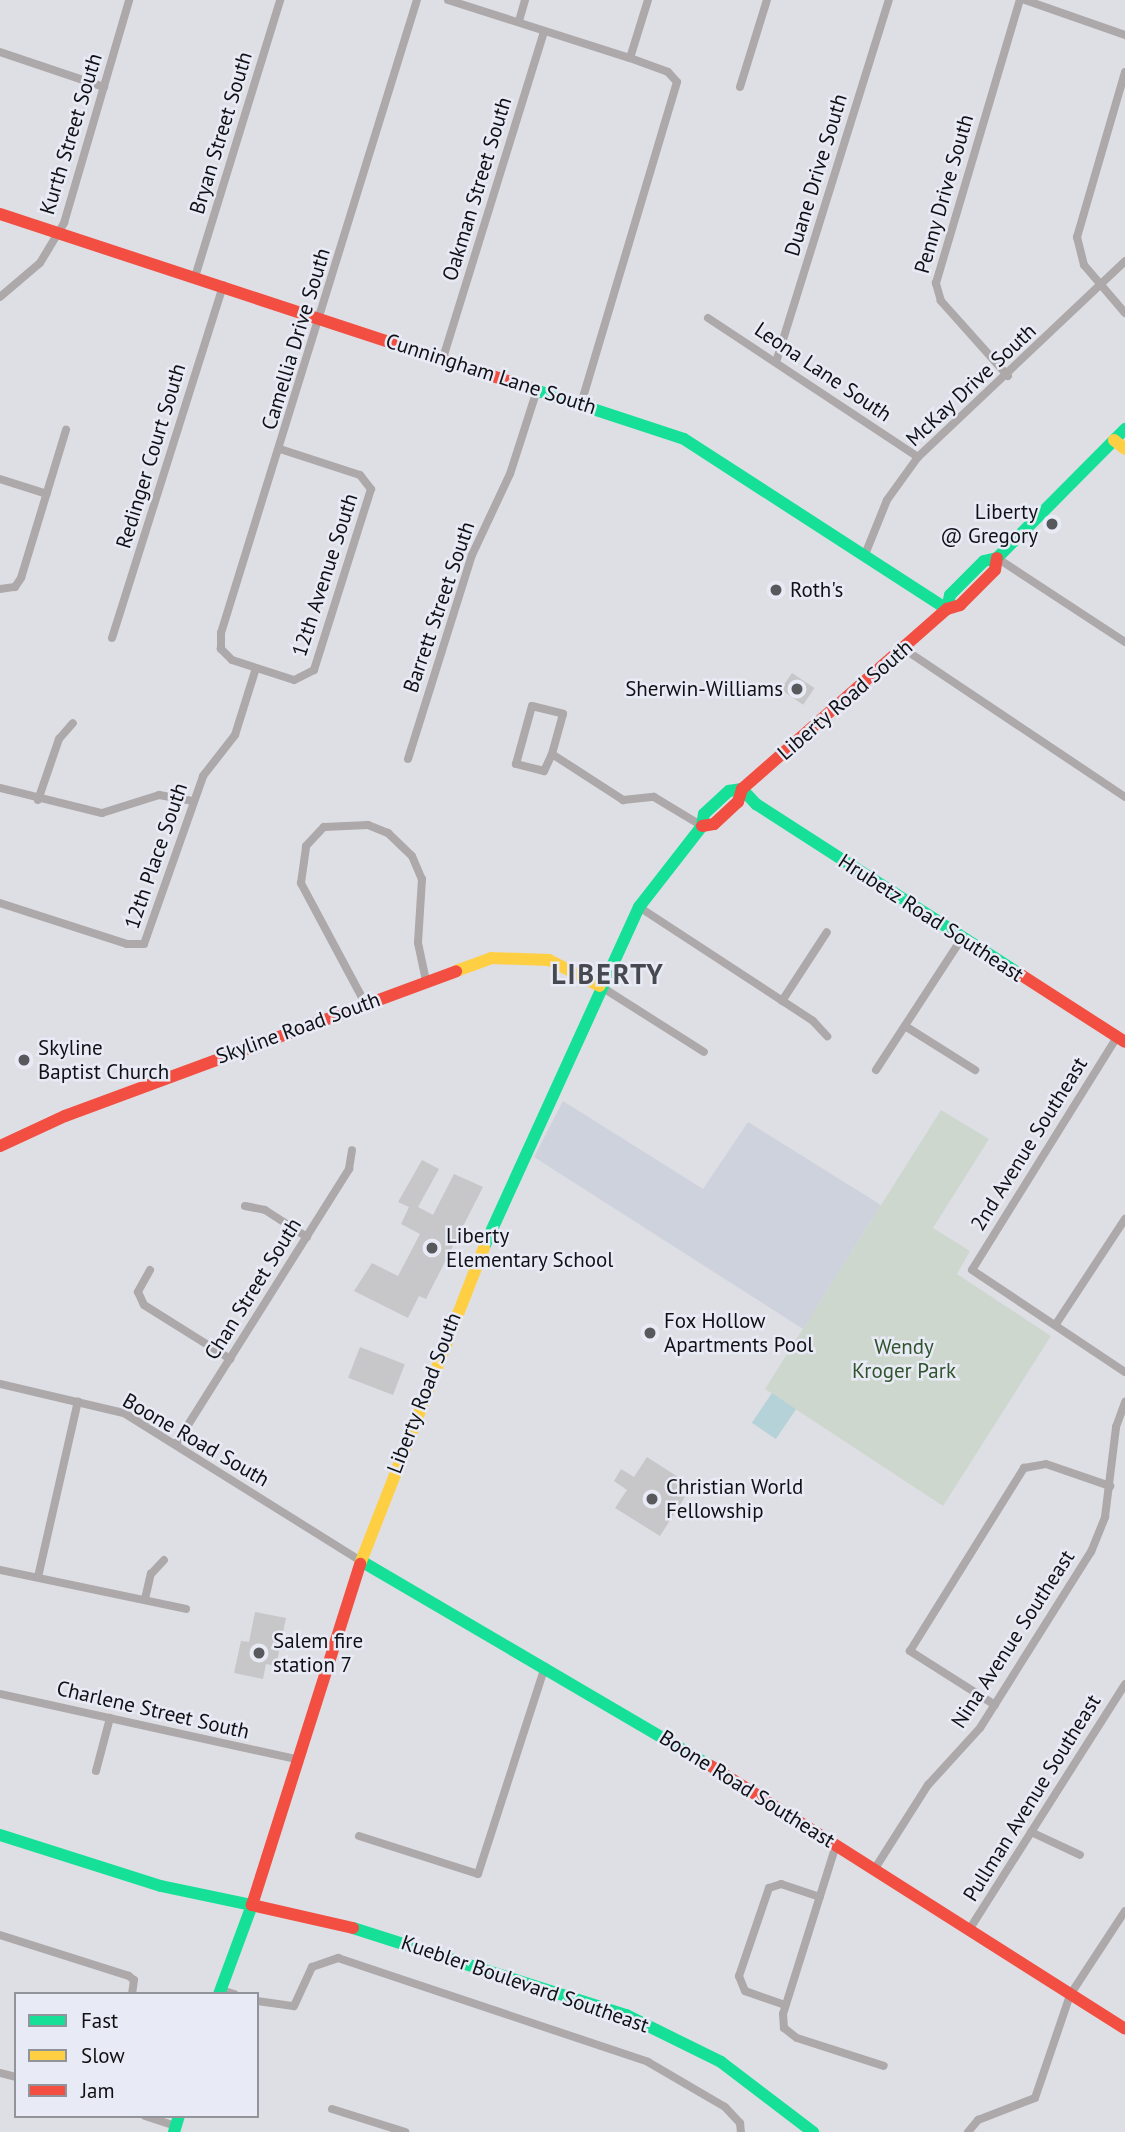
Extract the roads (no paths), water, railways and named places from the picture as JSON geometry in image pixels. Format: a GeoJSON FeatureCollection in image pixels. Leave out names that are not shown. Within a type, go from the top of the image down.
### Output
{"type":"FeatureCollection","features":[{"type":"Feature","properties":{"kind":"main road","name":"Cunningham Lane South"},"geometry":{"type":"LineString","coordinates":[[0,214],[443,358],[702,448],[866,552],[947,609]]}},
{"type":"Feature","properties":{"kind":"main road","name":"Liberty Road South"},"geometry":{"type":"LineString","coordinates":[[220,1992],[252,1905],[361,1561],[479,1254],[600,986],[639,907],[702,826],[714,824],[738,802],[742,789],[947,609],[960,605],[995,570],[997,558],[1125,429]]}},
{"type":"Feature","properties":{"kind":"main road"},"geometry":{"type":"LineString","coordinates":[[1114,440],[1125,449]]}},
{"type":"Feature","properties":{"kind":"main road","name":"Hrubetz Road Southeast"},"geometry":{"type":"LineString","coordinates":[[742,789],[756,804],[1121,1040]]}},
{"type":"Feature","properties":{"kind":"main road","name":"Skyline Road South"},"geometry":{"type":"LineString","coordinates":[[0,1146],[65,1116],[491,958],[523,956],[554,962],[600,986]]}},
{"type":"Feature","properties":{"kind":"main road","name":"Boone Road Southeast"},"geometry":{"type":"LineString","coordinates":[[361,1561],[545,1667],[836,1845],[1125,2029]]}},
{"type":"Feature","properties":{"kind":"main road","name":"Kuebler Boulevard Southeast"},"geometry":{"type":"LineString","coordinates":[[0,1835],[161,1886],[342,1924],[626,2015],[721,2062],[813,2132]]}},
{"type":"Feature","properties":{"kind":"street","name":"Kurth Street South"},"geometry":{"type":"LineString","coordinates":[[0,297],[40,263],[58,232],[129,0]]}},
{"type":"Feature","properties":{"kind":"street","name":"Bryan Street South"},"geometry":{"type":"LineString","coordinates":[[195,276],[280,0]]}},
{"type":"Feature","properties":{"kind":"street","name":"Camellia Drive South"},"geometry":{"type":"LineString","coordinates":[[256,668],[225,655],[222,632],[321,318],[416,0]]}},
{"type":"Feature","properties":{"kind":"street"},"geometry":{"type":"LineString","coordinates":[[448,0],[630,58],[668,72],[677,82],[581,404]]}},
{"type":"Feature","properties":{"kind":"street"},"geometry":{"type":"LineString","coordinates":[[519,21],[525,0]]}},
{"type":"Feature","properties":{"kind":"street"},"geometry":{"type":"LineString","coordinates":[[630,58],[648,0]]}},
{"type":"Feature","properties":{"kind":"street"},"geometry":{"type":"LineString","coordinates":[[740,87],[767,0]]}},
{"type":"Feature","properties":{"kind":"street","name":"Duane Drive South"},"geometry":{"type":"LineString","coordinates":[[777,359],[889,0]]}},
{"type":"Feature","properties":{"kind":"street"},"geometry":{"type":"LineString","coordinates":[[1023,0],[1125,35]]}},
{"type":"Feature","properties":{"kind":"street","name":"Penny Drive South"},"geometry":{"type":"LineString","coordinates":[[1009,376],[941,301],[936,283],[1023,0]]}},
{"type":"Feature","properties":{"kind":"street","name":"Oakman Street South"},"geometry":{"type":"LineString","coordinates":[[443,358],[544,31]]}},
{"type":"Feature","properties":{"kind":"street"},"geometry":{"type":"LineString","coordinates":[[0,52],[104,87]]}},
{"type":"Feature","properties":{"kind":"street"},"geometry":{"type":"LineString","coordinates":[[1125,72],[1077,237],[1084,265],[1099,286],[1125,313]]}},
{"type":"Feature","properties":{"kind":"street","name":"McKay Drive South"},"geometry":{"type":"LineString","coordinates":[[866,552],[887,500],[918,457],[1009,376],[1125,261]]}},
{"type":"Feature","properties":{"kind":"street","name":"Redinger Court South"},"geometry":{"type":"LineString","coordinates":[[112,638],[223,285]]}},
{"type":"Feature","properties":{"kind":"street","name":"Leona Lane South"},"geometry":{"type":"LineString","coordinates":[[708,318],[777,359],[918,457]]}},
{"type":"Feature","properties":{"kind":"street","name":"Barrett Street South"},"geometry":{"type":"LineString","coordinates":[[408,759],[472,555],[510,474],[537,390]]}},
{"type":"Feature","properties":{"kind":"street"},"geometry":{"type":"LineString","coordinates":[[0,589],[15,587],[66,430]]}},
{"type":"Feature","properties":{"kind":"street","name":"12th Avenue South"},"geometry":{"type":"LineString","coordinates":[[256,668],[294,680],[314,670],[371,489],[360,475],[280,449]]}},
{"type":"Feature","properties":{"kind":"street"},"geometry":{"type":"LineString","coordinates":[[0,479],[47,494]]}},
{"type":"Feature","properties":{"kind":"street"},"geometry":{"type":"LineString","coordinates":[[997,558],[1125,642]]}},
{"type":"Feature","properties":{"kind":"street"},"geometry":{"type":"LineString","coordinates":[[904,649],[1125,797]]}},
{"type":"Feature","properties":{"kind":"street","name":"12th Place South"},"geometry":{"type":"LineString","coordinates":[[0,903],[127,944],[144,944],[203,776],[235,736],[256,668]]}},
{"type":"Feature","properties":{"kind":"street"},"geometry":{"type":"LineString","coordinates":[[533,706],[563,714],[552,754],[544,772],[516,764],[533,706]]}},
{"type":"Feature","properties":{"kind":"street"},"geometry":{"type":"LineString","coordinates":[[38,800],[59,739],[73,723]]}},
{"type":"Feature","properties":{"kind":"street"},"geometry":{"type":"LineString","coordinates":[[552,754],[622,800],[652,796],[702,826]]}},
{"type":"Feature","properties":{"kind":"street"},"geometry":{"type":"LineString","coordinates":[[0,788],[38,800],[102,813],[159,795],[193,801]]}},
{"type":"Feature","properties":{"kind":"street"},"geometry":{"type":"LineString","coordinates":[[365,1003],[302,883],[306,846],[324,827],[368,825],[388,833],[412,856],[422,879],[418,943],[426,980]]}},
{"type":"Feature","properties":{"kind":"street"},"geometry":{"type":"LineString","coordinates":[[639,907],[782,1001],[827,1036]]}},
{"type":"Feature","properties":{"kind":"street"},"geometry":{"type":"LineString","coordinates":[[782,1001],[827,932]]}},
{"type":"Feature","properties":{"kind":"street"},"geometry":{"type":"LineString","coordinates":[[876,1070],[962,938]]}},
{"type":"Feature","properties":{"kind":"street"},"geometry":{"type":"LineString","coordinates":[[600,986],[704,1052]]}},
{"type":"Feature","properties":{"kind":"street"},"geometry":{"type":"LineString","coordinates":[[905,1026],[975,1070]]}},
{"type":"Feature","properties":{"kind":"street","name":"2nd Avenue Southeast"},"geometry":{"type":"LineString","coordinates":[[1056,1324],[972,1270],[1121,1040]]}},
{"type":"Feature","properties":{"kind":"street","name":"Chan Street South"},"geometry":{"type":"LineString","coordinates":[[176,1444],[349,1169],[352,1150]]}},
{"type":"Feature","properties":{"kind":"street"},"geometry":{"type":"LineString","coordinates":[[245,1206],[265,1210],[307,1237]]}},
{"type":"Feature","properties":{"kind":"street"},"geometry":{"type":"LineString","coordinates":[[1125,1219],[1056,1324],[1125,1372]]}},
{"type":"Feature","properties":{"kind":"street"},"geometry":{"type":"LineString","coordinates":[[149,1270],[138,1292],[144,1305],[230,1359]]}},
{"type":"Feature","properties":{"kind":"street","name":"Boone Road South"},"geometry":{"type":"LineString","coordinates":[[0,1384],[124,1413],[361,1561]]}},
{"type":"Feature","properties":{"kind":"street"},"geometry":{"type":"LineString","coordinates":[[38,1577],[78,1401]]}},
{"type":"Feature","properties":{"kind":"street","name":"Nina Avenue Southeast"},"geometry":{"type":"LineString","coordinates":[[874,1870],[928,1785],[995,1705],[1091,1552],[1110,1486],[1116,1427],[1125,1402]]}},
{"type":"Feature","properties":{"kind":"street"},"geometry":{"type":"LineString","coordinates":[[995,1705],[911,1651],[1024,1468],[1046,1464],[1110,1486]]}},
{"type":"Feature","properties":{"kind":"street"},"geometry":{"type":"LineString","coordinates":[[145,1599],[151,1574],[164,1560]]}},
{"type":"Feature","properties":{"kind":"street"},"geometry":{"type":"LineString","coordinates":[[0,1570],[186,1609]]}},
{"type":"Feature","properties":{"kind":"street"},"geometry":{"type":"LineString","coordinates":[[359,1836],[478,1874],[545,1667]]}},
{"type":"Feature","properties":{"kind":"street","name":"Pullman Avenue Southeast"},"geometry":{"type":"LineString","coordinates":[[969,1930],[1125,1684]]}},
{"type":"Feature","properties":{"kind":"street","name":"Charlene Street South"},"geometry":{"type":"LineString","coordinates":[[0,1694],[299,1760]]}},
{"type":"Feature","properties":{"kind":"street"},"geometry":{"type":"LineString","coordinates":[[96,1771],[110,1718]]}},
{"type":"Feature","properties":{"kind":"street"},"geometry":{"type":"LineString","coordinates":[[1031,1832],[1080,1855]]}},
{"type":"Feature","properties":{"kind":"street"},"geometry":{"type":"LineString","coordinates":[[836,1845],[785,2005],[788,2033],[884,2066]]}},
{"type":"Feature","properties":{"kind":"street"},"geometry":{"type":"LineString","coordinates":[[785,2005],[745,1991],[738,1976],[769,1888],[781,1884],[820,1897]]}},
{"type":"Feature","properties":{"kind":"street"},"geometry":{"type":"LineString","coordinates":[[968,2132],[978,2120],[1035,2098],[1070,1995],[1125,1911]]}},
{"type":"Feature","properties":{"kind":"street"},"geometry":{"type":"LineString","coordinates":[[0,1935],[134,1980],[132,1992]]}},
{"type":"Feature","properties":{"kind":"street"},"geometry":{"type":"LineString","coordinates":[[259,2001],[294,2006],[312,1967],[338,1958],[624,2051],[699,2090],[741,2128]]}},
{"type":"Feature","properties":{"kind":"street"},"geometry":{"type":"LineString","coordinates":[[332,2109],[405,2132]]}},
{"type":"Feature","properties":{"kind":"street"},"geometry":{"type":"LineString","coordinates":[[152,2118],[176,2125]]}},
{"type":"Feature","properties":{"kind":"water"},"geometry":{"type":"Polygon","coordinates":[[[772,1393],[796,1409],[776,1439],[752,1423],[772,1393]]]}},
{"type":"Feature","properties":{"kind":"place","name":"Liberty @ Gregory"},"geometry":{"type":"Point","coordinates":[1052,524]}},
{"type":"Feature","properties":{"kind":"place","name":"Roth's"},"geometry":{"type":"Point","coordinates":[776,590]}},
{"type":"Feature","properties":{"kind":"place","name":"Sherwin-Williams"},"geometry":{"type":"Point","coordinates":[797,689]}},
{"type":"Feature","properties":{"kind":"place","name":"Skyline Baptist Church"},"geometry":{"type":"Point","coordinates":[24,1060]}},
{"type":"Feature","properties":{"kind":"place","name":"Liberty Elementary School"},"geometry":{"type":"Point","coordinates":[432,1248]}},
{"type":"Feature","properties":{"kind":"place","name":"Fox Hollow Apartments Pool"},"geometry":{"type":"Point","coordinates":[650,1333]}},
{"type":"Feature","properties":{"kind":"place","name":"Christian World Fellowship"},"geometry":{"type":"Point","coordinates":[652,1499]}},
{"type":"Feature","properties":{"kind":"place","name":"Salem fire station 7"},"geometry":{"type":"Point","coordinates":[259,1653]}},
{"type":"Feature","properties":{"kind":"district","name":"LIBERTY"},"geometry":{"type":"Point","coordinates":[608,974]}},
{"type":"Feature","properties":{"kind":"park label","name":"Wendy Kroger Park"},"geometry":{"type":"Point","coordinates":[904,1359]}}]}
